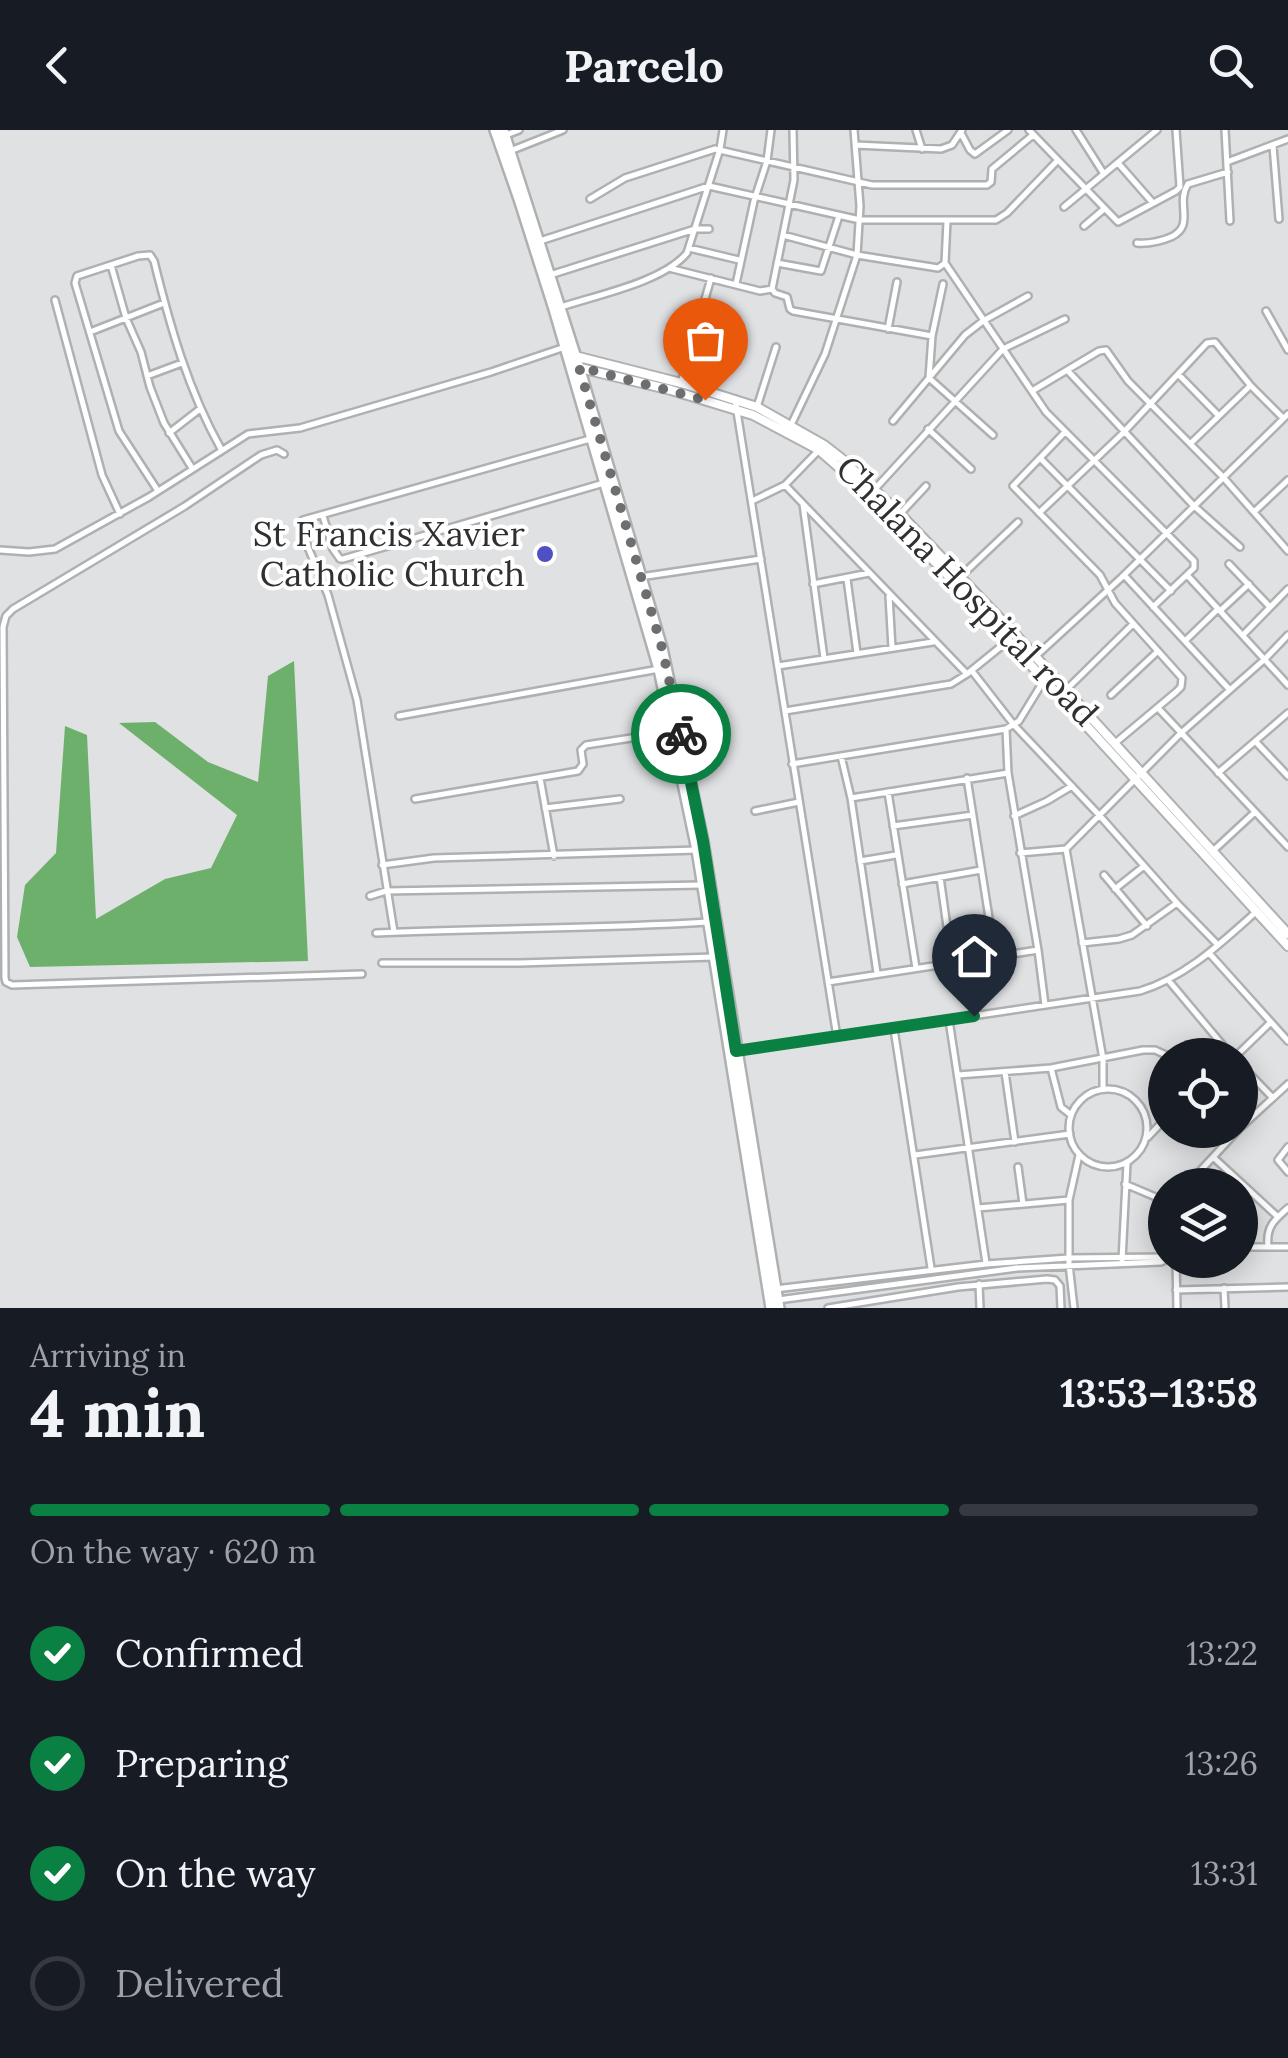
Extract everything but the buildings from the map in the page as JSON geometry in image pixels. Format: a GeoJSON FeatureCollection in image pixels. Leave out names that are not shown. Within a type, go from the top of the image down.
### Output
{"type":"FeatureCollection","features":[{"type":"Feature","properties":{"kind":"main road"},"geometry":{"type":"LineString","coordinates":[[500,134],[510,151],[540,241],[569,353]]}},
{"type":"Feature","properties":{"kind":"main road"},"geometry":{"type":"LineString","coordinates":[[500,134],[662,648],[698,813],[773,1299]]}},
{"type":"Feature","properties":{"kind":"main road"},"geometry":{"type":"LineString","coordinates":[[575,367],[604,483],[659,669],[733,1052]]}},
{"type":"Feature","properties":{"kind":"street"},"geometry":{"type":"LineString","coordinates":[[500,134],[520,130]]}},
{"type":"Feature","properties":{"kind":"street"},"geometry":{"type":"LineString","coordinates":[[510,151],[562,130]]}},
{"type":"Feature","properties":{"kind":"street"},"geometry":{"type":"LineString","coordinates":[[560,307],[646,279],[680,262],[689,248],[723,130]]}},
{"type":"Feature","properties":{"kind":"street"},"geometry":{"type":"LineString","coordinates":[[736,284],[772,130]]}},
{"type":"Feature","properties":{"kind":"street"},"geometry":{"type":"LineString","coordinates":[[772,290],[795,168],[793,130]]}},
{"type":"Feature","properties":{"kind":"street"},"geometry":{"type":"LineString","coordinates":[[791,425],[838,320],[857,256],[860,220],[854,130]]}},
{"type":"Feature","properties":{"kind":"street"},"geometry":{"type":"LineString","coordinates":[[916,130],[922,149]]}},
{"type":"Feature","properties":{"kind":"street"},"geometry":{"type":"LineString","coordinates":[[855,145],[947,148],[961,131],[975,154],[1008,130]]}},
{"type":"Feature","properties":{"kind":"street"},"geometry":{"type":"LineString","coordinates":[[1076,130],[1104,174]]}},
{"type":"Feature","properties":{"kind":"street"},"geometry":{"type":"LineString","coordinates":[[1064,207],[1157,130]]}},
{"type":"Feature","properties":{"kind":"street"},"geometry":{"type":"LineString","coordinates":[[1176,130],[1180,187]]}},
{"type":"Feature","properties":{"kind":"street"},"geometry":{"type":"LineString","coordinates":[[1225,130],[1230,221]]}},
{"type":"Feature","properties":{"kind":"street"},"geometry":{"type":"LineString","coordinates":[[590,199],[625,178],[708,149],[858,183],[987,185],[992,169],[1031,132],[1118,222],[1180,187],[1228,172]]}},
{"type":"Feature","properties":{"kind":"street"},"geometry":{"type":"LineString","coordinates":[[1228,162],[1287,141]]}},
{"type":"Feature","properties":{"kind":"street"},"geometry":{"type":"LineString","coordinates":[[1273,146],[1279,220]]}},
{"type":"Feature","properties":{"kind":"street"},"geometry":{"type":"LineString","coordinates":[[540,241],[708,186],[860,220],[986,221],[1002,218],[1058,160]]}},
{"type":"Feature","properties":{"kind":"street"},"geometry":{"type":"LineString","coordinates":[[1118,163],[1153,204]]}},
{"type":"Feature","properties":{"kind":"street"},"geometry":{"type":"LineString","coordinates":[[1137,243],[1157,243],[1181,231],[1182,195],[1188,184]]}},
{"type":"Feature","properties":{"kind":"street"},"geometry":{"type":"LineString","coordinates":[[1084,226],[1104,209]]}},
{"type":"Feature","properties":{"kind":"street"},"geometry":{"type":"LineString","coordinates":[[777,263],[821,270],[839,216]]}},
{"type":"Feature","properties":{"kind":"street"},"geometry":{"type":"LineString","coordinates":[[947,221],[945,263],[1046,412],[1194,560],[1194,568],[1154,607]]}},
{"type":"Feature","properties":{"kind":"street"},"geometry":{"type":"LineString","coordinates":[[550,275],[710,228]]}},
{"type":"Feature","properties":{"kind":"street"},"geometry":{"type":"LineString","coordinates":[[783,235],[857,256],[930,268],[945,263]]}},
{"type":"Feature","properties":{"kind":"street"},"geometry":{"type":"LineString","coordinates":[[689,248],[741,260]]}},
{"type":"Feature","properties":{"kind":"street"},"geometry":{"type":"LineString","coordinates":[[158,491],[119,431],[75,279],[142,254],[150,255],[176,348],[221,450]]}},
{"type":"Feature","properties":{"kind":"street"},"geometry":{"type":"LineString","coordinates":[[111,265],[126,318],[169,433],[192,468]]}},
{"type":"Feature","properties":{"kind":"street"},"geometry":{"type":"LineString","coordinates":[[669,268],[772,290],[787,297],[793,311],[932,336]]}},
{"type":"Feature","properties":{"kind":"street"},"geometry":{"type":"LineString","coordinates":[[681,384],[711,278]]}},
{"type":"Feature","properties":{"kind":"street"},"geometry":{"type":"LineString","coordinates":[[888,329],[897,282]]}},
{"type":"Feature","properties":{"kind":"street"},"geometry":{"type":"LineString","coordinates":[[928,378],[943,284]]}},
{"type":"Feature","properties":{"kind":"street"},"geometry":{"type":"LineString","coordinates":[[893,421],[966,335],[1028,296]]}},
{"type":"Feature","properties":{"kind":"street"},"geometry":{"type":"LineString","coordinates":[[55,300],[102,476],[120,514]]}},
{"type":"Feature","properties":{"kind":"street"},"geometry":{"type":"LineString","coordinates":[[90,332],[164,303]]}},
{"type":"Feature","properties":{"kind":"street"},"geometry":{"type":"LineString","coordinates":[[1266,311],[1288,350]]}},
{"type":"Feature","properties":{"kind":"street"},"geometry":{"type":"LineString","coordinates":[[875,490],[1003,349],[1065,319]]}},
{"type":"Feature","properties":{"kind":"street"},"geometry":{"type":"LineString","coordinates":[[1035,657],[1124,576],[1286,416],[1251,386],[1214,342],[1207,343],[1123,433],[1039,513]]}},
{"type":"Feature","properties":{"kind":"street"},"geometry":{"type":"LineString","coordinates":[[757,407],[776,348]]}},
{"type":"Feature","properties":{"kind":"street"},"geometry":{"type":"LineString","coordinates":[[1031,391],[1106,350],[1128,381],[1224,477],[1288,550]]}},
{"type":"Feature","properties":{"kind":"street"},"geometry":{"type":"LineString","coordinates":[[0,550],[55,549],[120,514],[248,434],[300,428],[569,353]]}},
{"type":"Feature","properties":{"kind":"street","name":"Chalana Hospital road"},"geometry":{"type":"LineString","coordinates":[[569,353],[757,407],[791,425],[875,490],[1035,657],[1047,676],[1260,909],[1288,934]]}},
{"type":"Feature","properties":{"kind":"street"},"geometry":{"type":"LineString","coordinates":[[147,376],[182,363]]}},
{"type":"Feature","properties":{"kind":"street","name":"Chalana Hospital road"},"geometry":{"type":"LineString","coordinates":[[575,367],[672,390],[738,411],[821,448],[1008,640],[1065,691],[1138,776],[1212,852],[1288,946]]}},
{"type":"Feature","properties":{"kind":"street"},"geometry":{"type":"LineString","coordinates":[[1068,371],[1193,505],[1240,547]]}},
{"type":"Feature","properties":{"kind":"street"},"geometry":{"type":"LineString","coordinates":[[1178,374],[1220,416]]}},
{"type":"Feature","properties":{"kind":"street"},"geometry":{"type":"LineString","coordinates":[[928,378],[993,434]]}},
{"type":"Feature","properties":{"kind":"street"},"geometry":{"type":"LineString","coordinates":[[1191,443],[1251,386]]}},
{"type":"Feature","properties":{"kind":"street"},"geometry":{"type":"LineString","coordinates":[[735,399],[837,1037]]}},
{"type":"Feature","properties":{"kind":"street"},"geometry":{"type":"LineString","coordinates":[[169,433],[200,409]]}},
{"type":"Feature","properties":{"kind":"street"},"geometry":{"type":"LineString","coordinates":[[928,429],[971,469]]}},
{"type":"Feature","properties":{"kind":"street"},"geometry":{"type":"LineString","coordinates":[[1066,432],[1013,486],[1100,575],[1114,603],[1178,672],[1183,683],[1114,744]]}},
{"type":"Feature","properties":{"kind":"street"},"geometry":{"type":"LineString","coordinates":[[394,932],[352,675],[328,595],[305,540],[302,520],[592,438]]}},
{"type":"Feature","properties":{"kind":"street"},"geometry":{"type":"LineString","coordinates":[[752,501],[784,485],[821,448]]}},
{"type":"Feature","properties":{"kind":"street"},"geometry":{"type":"LineString","coordinates":[[284,454],[276,450],[267,452],[6,616],[5,978],[12,985],[362,974]]}},
{"type":"Feature","properties":{"kind":"street"},"geometry":{"type":"LineString","coordinates":[[1040,458],[1171,590]]}},
{"type":"Feature","properties":{"kind":"street"},"geometry":{"type":"LineString","coordinates":[[1254,512],[1288,480]]}},
{"type":"Feature","properties":{"kind":"street"},"geometry":{"type":"LineString","coordinates":[[322,515],[335,554],[344,559],[604,483]]}},
{"type":"Feature","properties":{"kind":"street"},"geometry":{"type":"LineString","coordinates":[[784,485],[935,642],[970,672],[1014,726],[1218,946]]}},
{"type":"Feature","properties":{"kind":"street"},"geometry":{"type":"LineString","coordinates":[[900,514],[926,486]]}},
{"type":"Feature","properties":{"kind":"street"},"geometry":{"type":"LineString","coordinates":[[803,504],[824,658]]}},
{"type":"Feature","properties":{"kind":"street"},"geometry":{"type":"LineString","coordinates":[[960,577],[1018,522]]}},
{"type":"Feature","properties":{"kind":"street"},"geometry":{"type":"LineString","coordinates":[[640,577],[761,559]]}},
{"type":"Feature","properties":{"kind":"street"},"geometry":{"type":"LineString","coordinates":[[1229,564],[1270,608]]}},
{"type":"Feature","properties":{"kind":"street"},"geometry":{"type":"LineString","coordinates":[[813,584],[870,573]]}},
{"type":"Feature","properties":{"kind":"street"},"geometry":{"type":"LineString","coordinates":[[1186,575],[1288,685]]}},
{"type":"Feature","properties":{"kind":"street"},"geometry":{"type":"LineString","coordinates":[[1124,576],[1230,690]]}},
{"type":"Feature","properties":{"kind":"street"},"geometry":{"type":"LineString","coordinates":[[847,579],[857,653]]}},
{"type":"Feature","properties":{"kind":"street"},"geometry":{"type":"LineString","coordinates":[[1185,641],[1249,584]]}},
{"type":"Feature","properties":{"kind":"street"},"geometry":{"type":"LineString","coordinates":[[1244,635],[1288,590]]}},
{"type":"Feature","properties":{"kind":"street"},"geometry":{"type":"LineString","coordinates":[[888,593],[892,648]]}},
{"type":"Feature","properties":{"kind":"street"},"geometry":{"type":"LineString","coordinates":[[1065,691],[1132,624]]}},
{"type":"Feature","properties":{"kind":"street"},"geometry":{"type":"LineString","coordinates":[[1020,853],[1066,849],[1180,734],[1288,635]]}},
{"type":"Feature","properties":{"kind":"street"},"geometry":{"type":"LineString","coordinates":[[785,711],[957,682],[1008,640]]}},
{"type":"Feature","properties":{"kind":"street"},"geometry":{"type":"LineString","coordinates":[[778,666],[935,642]]}},
{"type":"Feature","properties":{"kind":"street"},"geometry":{"type":"LineString","coordinates":[[1111,696],[1158,651]]}},
{"type":"Feature","properties":{"kind":"street"},"geometry":{"type":"LineString","coordinates":[[399,716],[659,669]]}},
{"type":"Feature","properties":{"kind":"street"},"geometry":{"type":"LineString","coordinates":[[792,764],[1006,729],[1014,726],[1047,676]]}},
{"type":"Feature","properties":{"kind":"street"},"geometry":{"type":"LineString","coordinates":[[1158,708],[1288,846]]}},
{"type":"Feature","properties":{"kind":"street"},"geometry":{"type":"LineString","coordinates":[[1218,773],[1288,713]]}},
{"type":"Feature","properties":{"kind":"street"},"geometry":{"type":"LineString","coordinates":[[1006,729],[1014,816],[1045,1005]]}},
{"type":"Feature","properties":{"kind":"street"},"geometry":{"type":"LineString","coordinates":[[415,799],[578,770],[583,764],[580,750],[586,745],[673,732]]}},
{"type":"Feature","properties":{"kind":"street"},"geometry":{"type":"LineString","coordinates":[[1256,741],[1288,776]]}},
{"type":"Feature","properties":{"kind":"street"},"geometry":{"type":"LineString","coordinates":[[841,756],[877,974]]}},
{"type":"Feature","properties":{"kind":"street"},"geometry":{"type":"LineString","coordinates":[[850,798],[1008,772]]}},
{"type":"Feature","properties":{"kind":"street"},"geometry":{"type":"LineString","coordinates":[[540,778],[554,856]]}},
{"type":"Feature","properties":{"kind":"street"},"geometry":{"type":"LineString","coordinates":[[967,778],[995,956]]}},
{"type":"Feature","properties":{"kind":"street"},"geometry":{"type":"LineString","coordinates":[[1014,816],[1072,786]]}},
{"type":"Feature","properties":{"kind":"street"},"geometry":{"type":"LineString","coordinates":[[888,792],[916,968]]}},
{"type":"Feature","properties":{"kind":"street"},"geometry":{"type":"LineString","coordinates":[[545,808],[620,799]]}},
{"type":"Feature","properties":{"kind":"street"},"geometry":{"type":"LineString","coordinates":[[756,810],[799,802]]}},
{"type":"Feature","properties":{"kind":"street"},"geometry":{"type":"LineString","coordinates":[[1212,852],[1255,812]]}},
{"type":"Feature","properties":{"kind":"street"},"geometry":{"type":"LineString","coordinates":[[893,826],[972,815]]}},
{"type":"Feature","properties":{"kind":"street"},"geometry":{"type":"LineString","coordinates":[[1066,849],[1103,1059],[1103,1089]]}},
{"type":"Feature","properties":{"kind":"street"},"geometry":{"type":"LineString","coordinates":[[382,865],[434,858],[697,850]]}},
{"type":"Feature","properties":{"kind":"street"},"geometry":{"type":"LineString","coordinates":[[860,861],[898,855]]}},
{"type":"Feature","properties":{"kind":"street"},"geometry":{"type":"LineString","coordinates":[[1116,889],[1144,866]]}},
{"type":"Feature","properties":{"kind":"street"},"geometry":{"type":"LineString","coordinates":[[902,884],[981,870]]}},
{"type":"Feature","properties":{"kind":"street"},"geometry":{"type":"LineString","coordinates":[[1104,874],[1147,926]]}},
{"type":"Feature","properties":{"kind":"street"},"geometry":{"type":"LineString","coordinates":[[940,877],[952,962]]}},
{"type":"Feature","properties":{"kind":"street"},"geometry":{"type":"LineString","coordinates":[[370,896],[386,891],[702,885]]}},
{"type":"Feature","properties":{"kind":"street"},"geometry":{"type":"LineString","coordinates":[[1082,944],[1132,935],[1177,903]]}},
{"type":"Feature","properties":{"kind":"street"},"geometry":{"type":"LineString","coordinates":[[733,1052],[1140,991],[1168,980],[1209,953],[1260,909]]}},
{"type":"Feature","properties":{"kind":"street"},"geometry":{"type":"LineString","coordinates":[[376,933],[708,922]]}},
{"type":"Feature","properties":{"kind":"street"},"geometry":{"type":"LineString","coordinates":[[828,982],[1038,950]]}},
{"type":"Feature","properties":{"kind":"street"},"geometry":{"type":"LineString","coordinates":[[1209,953],[1288,1041]]}},
{"type":"Feature","properties":{"kind":"street"},"geometry":{"type":"LineString","coordinates":[[382,964],[714,957]]}},
{"type":"Feature","properties":{"kind":"street"},"geometry":{"type":"LineString","coordinates":[[1168,980],[1219,1038]]}},
{"type":"Feature","properties":{"kind":"street"},"geometry":{"type":"LineString","coordinates":[[950,1020],[986,1268]]}},
{"type":"Feature","properties":{"kind":"street"},"geometry":{"type":"LineString","coordinates":[[1253,1038],[1271,1022]]}},
{"type":"Feature","properties":{"kind":"street"},"geometry":{"type":"LineString","coordinates":[[894,1029],[933,1278]]}},
{"type":"Feature","properties":{"kind":"street"},"geometry":{"type":"LineString","coordinates":[[958,1076],[1051,1068],[1148,1050]]}},
{"type":"Feature","properties":{"kind":"street"},"geometry":{"type":"LineString","coordinates":[[1051,1068],[1061,1107],[1071,1115]]}},
{"type":"Feature","properties":{"kind":"street"},"geometry":{"type":"LineString","coordinates":[[1005,1072],[1015,1142]]}},
{"type":"Feature","properties":{"kind":"street"},"geometry":{"type":"LineString","coordinates":[[1258,1083],[1272,1097]]}},
{"type":"Feature","properties":{"kind":"street"},"geometry":{"type":"LineString","coordinates":[[1258,1111],[1288,1084]]}},
{"type":"Feature","properties":{"kind":"street"},"geometry":{"type":"LineString","coordinates":[[1103,1089],[1120,1090],[1136,1100],[1147,1121],[1146,1139],[1126,1163],[1102,1167],[1079,1155],[1070,1134],[1071,1115],[1086,1096],[1103,1089]]}},
{"type":"Feature","properties":{"kind":"street"},"geometry":{"type":"LineString","coordinates":[[915,1155],[1070,1134]]}},
{"type":"Feature","properties":{"kind":"street"},"geometry":{"type":"LineString","coordinates":[[1288,1147],[1278,1160],[1288,1172]]}},
{"type":"Feature","properties":{"kind":"street"},"geometry":{"type":"LineString","coordinates":[[1205,1168],[1221,1148]]}},
{"type":"Feature","properties":{"kind":"street"},"geometry":{"type":"LineString","coordinates":[[1074,1308],[1069,1200],[1079,1155]]}},
{"type":"Feature","properties":{"kind":"street"},"geometry":{"type":"LineString","coordinates":[[1213,1157],[1278,1217]]}},
{"type":"Feature","properties":{"kind":"street"},"geometry":{"type":"LineString","coordinates":[[1122,1260],[1126,1163]]}},
{"type":"Feature","properties":{"kind":"street"},"geometry":{"type":"LineString","coordinates":[[1018,1168],[1023,1204]]}},
{"type":"Feature","properties":{"kind":"street"},"geometry":{"type":"LineString","coordinates":[[1125,1184],[1148,1194]]}},
{"type":"Feature","properties":{"kind":"street"},"geometry":{"type":"LineString","coordinates":[[978,1208],[1069,1200]]}},
{"type":"Feature","properties":{"kind":"street"},"geometry":{"type":"LineString","coordinates":[[1268,1247],[1268,1230],[1288,1208]]}},
{"type":"Feature","properties":{"kind":"street"},"geometry":{"type":"LineString","coordinates":[[1258,1247],[1288,1247]]}},
{"type":"Feature","properties":{"kind":"street"},"geometry":{"type":"LineString","coordinates":[[773,1299],[931,1269],[1148,1259]]}},
{"type":"Feature","properties":{"kind":"street"},"geometry":{"type":"LineString","coordinates":[[773,1299],[986,1268]]}},
{"type":"Feature","properties":{"kind":"street"},"geometry":{"type":"LineString","coordinates":[[1176,1278],[1177,1308]]}},
{"type":"Feature","properties":{"kind":"street"},"geometry":{"type":"LineString","coordinates":[[828,1308],[979,1284],[1055,1280],[1060,1286],[1061,1308]]}},
{"type":"Feature","properties":{"kind":"street"},"geometry":{"type":"LineString","coordinates":[[979,1284],[980,1308]]}},
{"type":"Feature","properties":{"kind":"street"},"geometry":{"type":"LineString","coordinates":[[1176,1290],[1288,1287]]}},
{"type":"Feature","properties":{"kind":"street"},"geometry":{"type":"LineString","coordinates":[[1224,1288],[1225,1308]]}},
{"type":"Feature","properties":{"kind":"green space"},"geometry":{"type":"Polygon","coordinates":[[[294,661],[308,961],[30,967],[17,937],[25,885],[56,853],[65,726],[87,735],[96,919],[165,879],[211,868],[237,815],[119,723],[155,722],[208,762],[258,782],[268,676],[294,661]]]}},
{"type":"Feature","properties":{"kind":"way so far"},"geometry":{"type":"LineString","coordinates":[[681,734],[662,648],[579,367],[705,400]]}},
{"type":"Feature","properties":{"kind":"place","name":"St Francis Xavier Catholic Church"},"geometry":{"type":"Point","coordinates":[545,554]}},
{"type":"Feature","properties":{"kind":"route"},"geometry":{"type":"LineString","coordinates":[[681,734],[703,841],[736,1051],[974,1016]]}}]}
